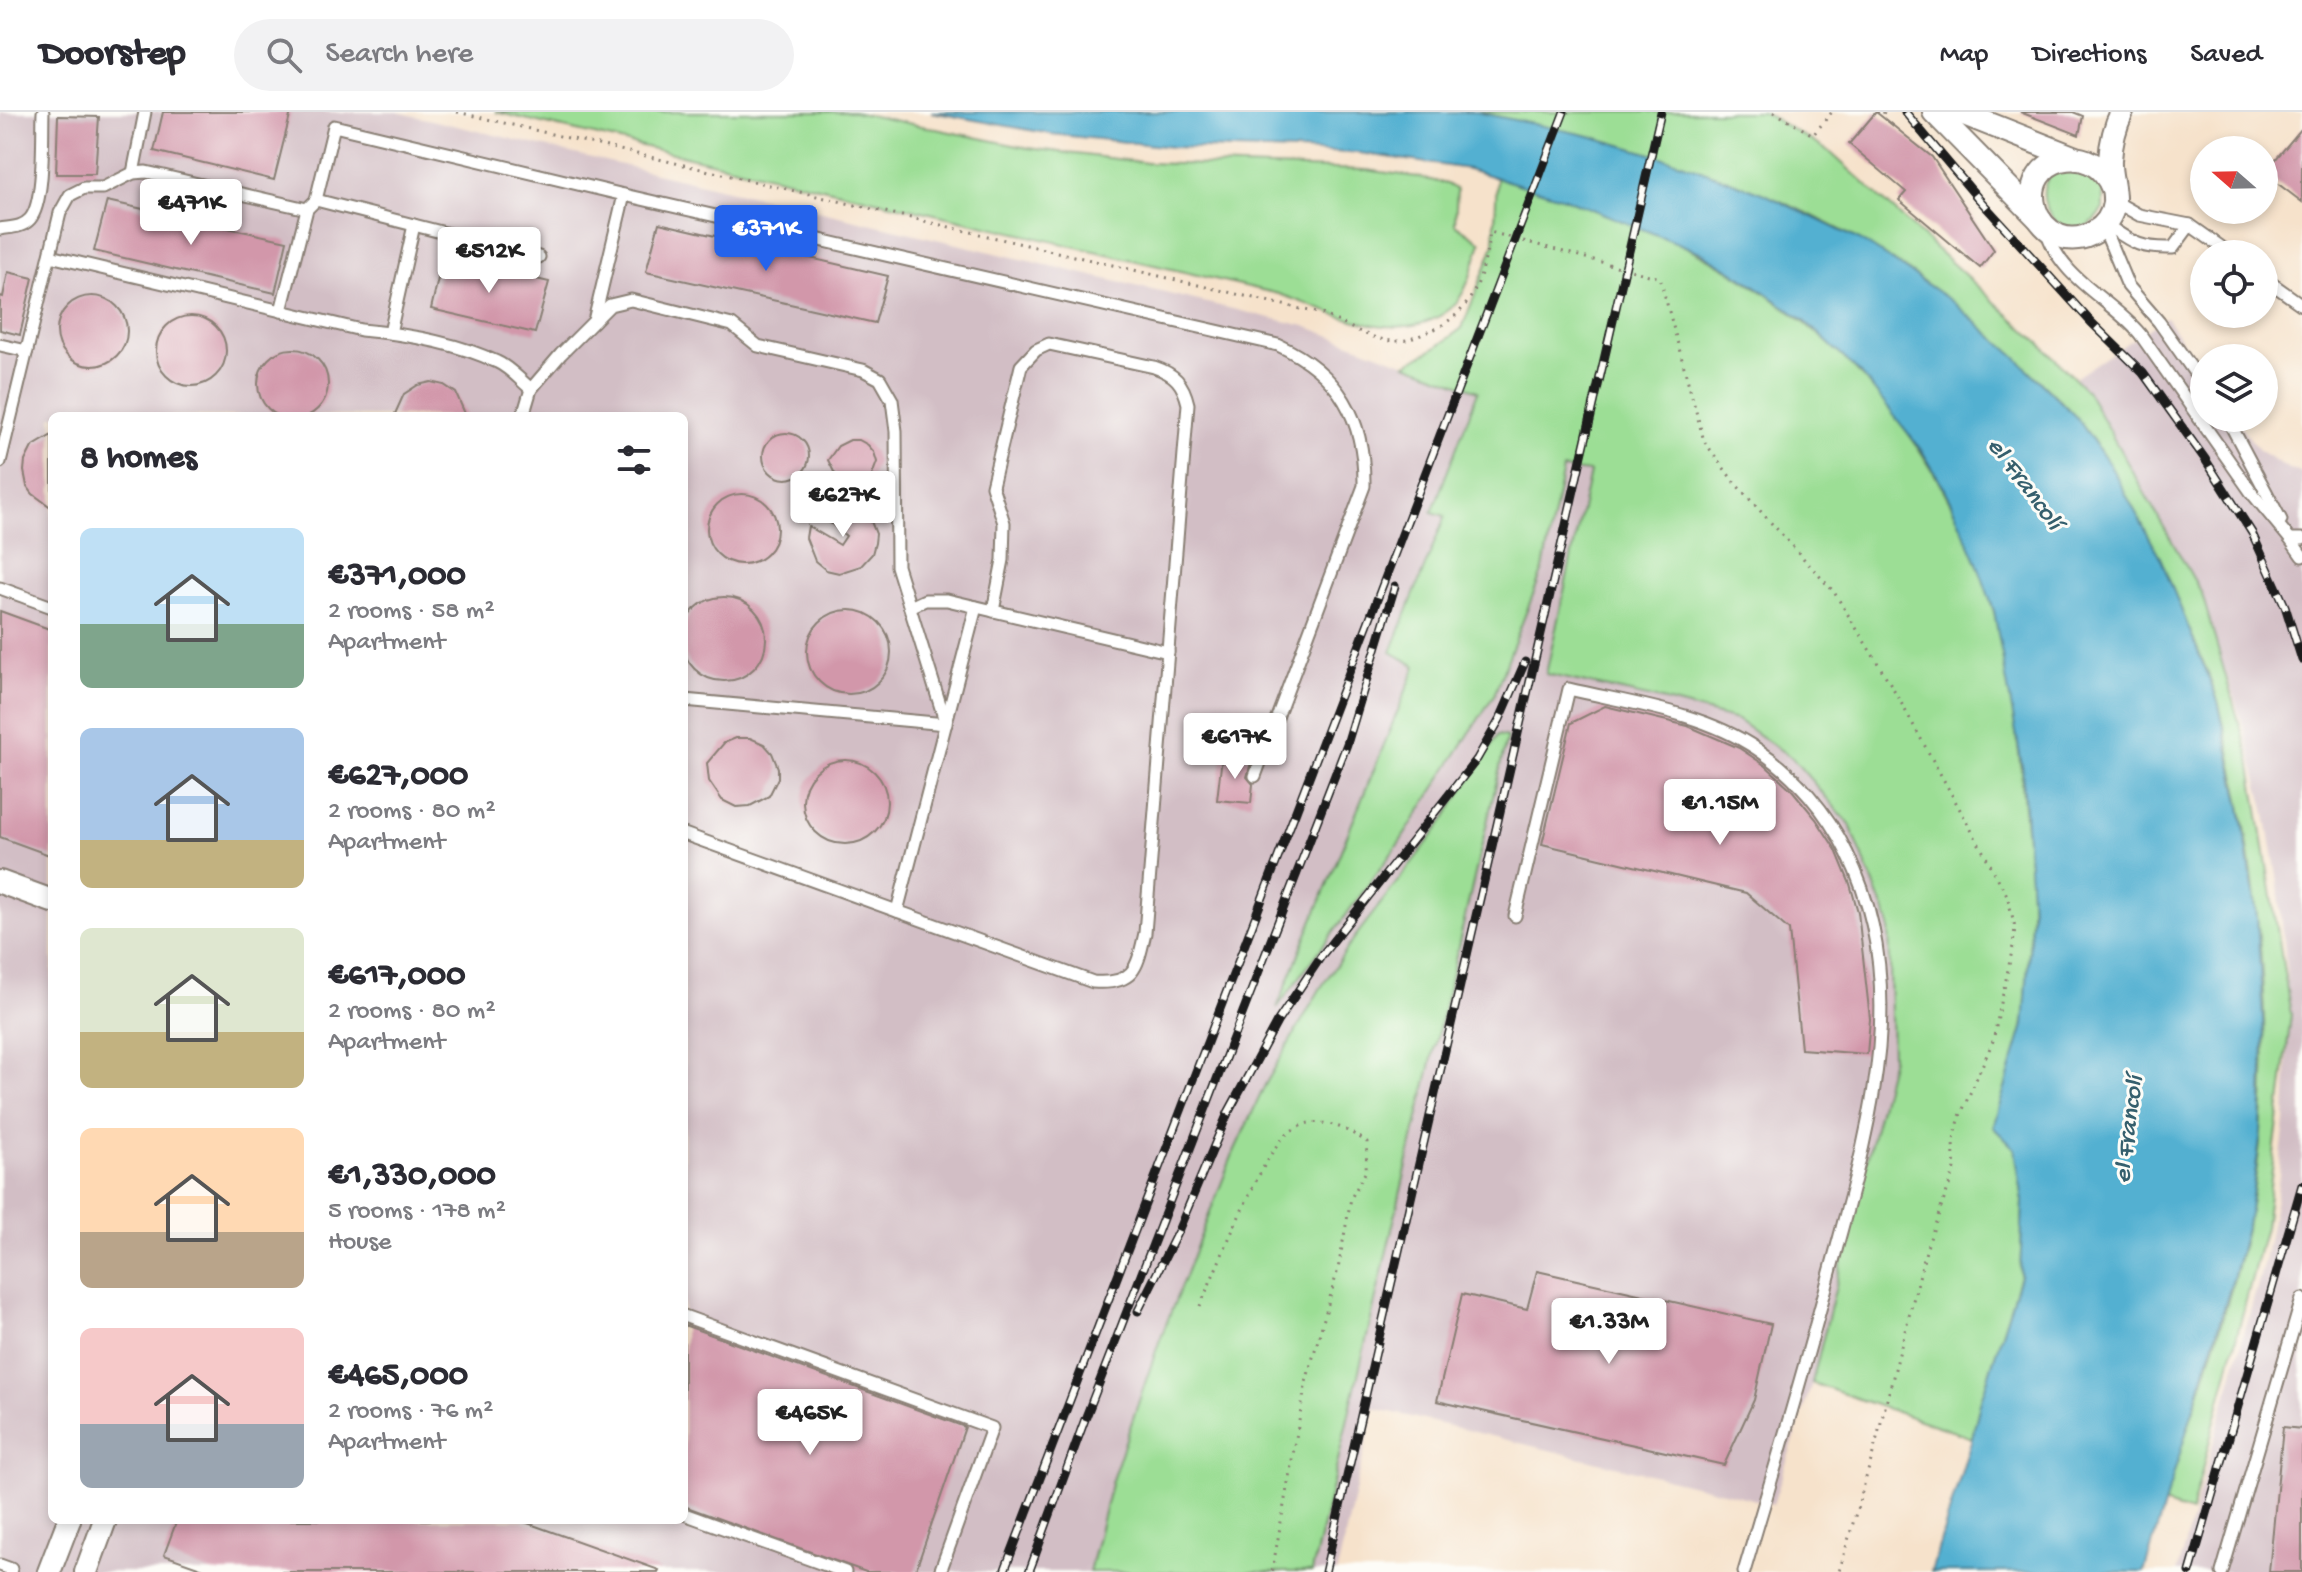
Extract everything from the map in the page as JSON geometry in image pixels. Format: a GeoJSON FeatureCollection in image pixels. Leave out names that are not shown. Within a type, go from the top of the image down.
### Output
{"type":"FeatureCollection","features":[{"type":"Feature","properties":{"kind":"street"},"geometry":{"type":"LineString","coordinates":[[1934,112],[2043,224],[2060,236],[2076,238],[2093,234],[2111,213],[2114,195],[2110,165],[2115,114]]}},
{"type":"Feature","properties":{"kind":"street"},"geometry":{"type":"LineString","coordinates":[[1959,112],[2101,168],[2114,195]]}},
{"type":"Feature","properties":{"kind":"street"},"geometry":{"type":"LineString","coordinates":[[2043,224],[2035,211],[2034,192],[2040,175],[2054,162],[2075,158],[2097,143],[2115,114]]}},
{"type":"Feature","properties":{"kind":"street"},"geometry":{"type":"LineString","coordinates":[[0,882],[48,900]]}},
{"type":"Feature","properties":{"kind":"street"},"geometry":{"type":"LineString","coordinates":[[49,1572],[67,1524]]}},
{"type":"Feature","properties":{"kind":"street"},"geometry":{"type":"LineString","coordinates":[[86,1572],[104,1524]]}},
{"type":"Feature","properties":{"kind":"lane"},"geometry":{"type":"LineString","coordinates":[[0,229],[22,225],[32,217],[38,200],[43,112]]}},
{"type":"Feature","properties":{"kind":"lane"},"geometry":{"type":"LineString","coordinates":[[133,173],[145,112]]}},
{"type":"Feature","properties":{"kind":"lane"},"geometry":{"type":"LineString","coordinates":[[281,311],[334,126],[1278,345],[1299,355],[1329,380],[1345,399],[1356,422],[1364,486],[1255,776]]}},
{"type":"Feature","properties":{"kind":"lane"},"geometry":{"type":"LineString","coordinates":[[0,462],[60,213],[70,195],[84,188],[103,188],[133,173],[146,172],[414,225],[539,257]]}},
{"type":"Feature","properties":{"kind":"lane"},"geometry":{"type":"LineString","coordinates":[[594,321],[624,195]]}},
{"type":"Feature","properties":{"kind":"lane"},"geometry":{"type":"LineString","coordinates":[[2114,195],[2139,215],[2190,225],[2211,240]]}},
{"type":"Feature","properties":{"kind":"lane"},"geometry":{"type":"LineString","coordinates":[[2043,224],[2052,249],[2077,280],[2126,318],[2251,492],[2296,539]]}},
{"type":"Feature","properties":{"kind":"lane"},"geometry":{"type":"LineString","coordinates":[[2103,224],[2148,249],[2173,248],[2190,225]]}},
{"type":"Feature","properties":{"kind":"lane"},"geometry":{"type":"LineString","coordinates":[[2103,224],[2122,276],[2190,367]]}},
{"type":"Feature","properties":{"kind":"lane"},"geometry":{"type":"LineString","coordinates":[[390,333],[414,225]]}},
{"type":"Feature","properties":{"kind":"lane"},"geometry":{"type":"LineString","coordinates":[[50,256],[361,330],[463,349],[499,363],[531,389]]}},
{"type":"Feature","properties":{"kind":"lane"},"geometry":{"type":"LineString","coordinates":[[2278,288],[2302,305]]}},
{"type":"Feature","properties":{"kind":"lane"},"geometry":{"type":"LineString","coordinates":[[524,412],[531,389],[594,321],[610,305],[631,300],[732,325],[758,346],[863,370],[880,379],[892,400],[896,431],[897,566],[946,724]]}},
{"type":"Feature","properties":{"kind":"lane"},"geometry":{"type":"LineString","coordinates":[[2126,318],[2149,310]]}},
{"type":"Feature","properties":{"kind":"lane"},"geometry":{"type":"LineString","coordinates":[[688,835],[1093,982],[1110,983],[1127,977],[1138,965],[1145,933],[1188,404],[1184,386],[1171,373],[1049,344],[1036,350],[1021,366],[992,486],[1004,523],[1003,560],[993,611]]}},
{"type":"Feature","properties":{"kind":"lane"},"geometry":{"type":"LineString","coordinates":[[0,345],[27,351]]}},
{"type":"Feature","properties":{"kind":"lane"},"geometry":{"type":"LineString","coordinates":[[2235,432],[2296,539],[2302,556]]}},
{"type":"Feature","properties":{"kind":"lane"},"geometry":{"type":"LineString","coordinates":[[0,588],[48,606]]}},
{"type":"Feature","properties":{"kind":"lane"},"geometry":{"type":"LineString","coordinates":[[910,607],[925,600],[947,600],[1168,652]]}},
{"type":"Feature","properties":{"kind":"lane"},"geometry":{"type":"LineString","coordinates":[[897,911],[976,607]]}},
{"type":"Feature","properties":{"kind":"lane"},"geometry":{"type":"LineString","coordinates":[[1515,916],[1569,689],[1696,718],[1760,750],[1791,777],[1837,832],[1857,872],[1872,917],[1880,964],[1880,1051],[1869,1125],[1818,1317],[1744,1572]]}},
{"type":"Feature","properties":{"kind":"lane"},"geometry":{"type":"LineString","coordinates":[[688,700],[946,724]]}},
{"type":"Feature","properties":{"kind":"lane"},"geometry":{"type":"LineString","coordinates":[[2222,1572],[2300,1316],[2302,1299]]}},
{"type":"Feature","properties":{"kind":"lane"},"geometry":{"type":"LineString","coordinates":[[688,1317],[992,1428],[940,1572]]}},
{"type":"Feature","properties":{"kind":"lane"},"geometry":{"type":"LineString","coordinates":[[688,1515],[845,1572]]}},
{"type":"Feature","properties":{"kind":"lane"},"geometry":{"type":"LineString","coordinates":[[0,1565],[11,1569],[10,1572]]}},
{"type":"Feature","properties":{"kind":"path"},"geometry":{"type":"LineString","coordinates":[[457,112],[1322,314],[1389,341],[1407,340],[1447,324],[1466,304],[1478,288],[1490,232],[1660,278],[1704,441],[1734,482],[1834,592],[1893,688],[2007,895],[2015,927],[1993,1041],[1960,1116],[1953,1144],[1955,1169],[1927,1247],[1839,1572]]}},
{"type":"Feature","properties":{"kind":"path"},"geometry":{"type":"LineString","coordinates":[[1774,112],[1813,135],[1832,112]]}},
{"type":"Feature","properties":{"kind":"path"},"geometry":{"type":"LineString","coordinates":[[1877,112],[1883,115],[1884,112]]}},
{"type":"Feature","properties":{"kind":"path"},"geometry":{"type":"LineString","coordinates":[[1200,1306],[1254,1187],[1286,1134],[1309,1123],[1343,1127],[1367,1142],[1366,1171],[1351,1198],[1338,1269],[1306,1382],[1272,1572]]}},
{"type":"Feature","properties":{"kind":"shaded area"},"geometry":{"type":"Polygon","coordinates":[[[0,112],[397,112],[1305,326],[1478,391],[1432,511],[1445,515],[1392,652],[1416,665],[1279,1004],[1543,569],[1563,469],[1590,472],[1546,674],[1737,720],[1793,758],[1850,825],[1889,922],[1892,1058],[1812,1383],[1773,1504],[1374,1408],[1337,1572],[1312,1572],[1507,737],[1498,735],[1440,826],[1355,937],[1320,989],[1265,1085],[1233,1154],[1159,1342],[1112,1480],[1089,1572],[0,1572],[0,112]]]}},
{"type":"Feature","properties":{"kind":"shaded area"},"geometry":{"type":"Polygon","coordinates":[[[2166,317],[2190,352],[2190,432],[2245,432],[2260,451],[2290,470],[2302,473],[2302,1572],[2177,1572],[2264,1262],[2277,1193],[2285,1121],[2289,1017],[2285,950],[2277,875],[2265,809],[2244,728],[2212,634],[2069,382],[2166,317]]]}},
{"type":"Feature","properties":{"kind":"green space"},"geometry":{"type":"Polygon","coordinates":[[[495,112],[854,112],[1028,148],[1148,163],[1366,170],[1418,177],[1447,184],[1457,190],[1455,224],[1481,242],[1466,287],[1450,309],[1430,321],[1409,326],[1387,326],[1342,317],[1279,294],[495,112]]]}},
{"type":"Feature","properties":{"kind":"green space"},"geometry":{"type":"Polygon","coordinates":[[[1477,112],[1763,112],[1830,152],[2043,346],[2086,390],[2202,594],[2250,760],[2291,1015],[2265,1227],[2191,1513],[2163,1504],[2222,1320],[2247,1226],[2261,1132],[2264,1081],[2262,972],[2242,808],[2219,705],[2175,594],[2144,528],[2101,452],[2068,409],[1978,324],[1889,258],[1820,219],[1726,179],[1627,148],[1477,112]]]}},
{"type":"Feature","properties":{"kind":"green space"},"geometry":{"type":"Polygon","coordinates":[[[2078,166],[2103,184],[2103,209],[2090,224],[2078,229],[2066,228],[2049,212],[2044,200],[2044,188],[2049,178],[2059,170],[2078,166]]]}},
{"type":"Feature","properties":{"kind":"green space"},"geometry":{"type":"Polygon","coordinates":[[[1497,177],[1584,204],[1665,236],[1739,277],[1806,324],[1866,381],[1917,447],[1960,522],[1993,609],[2019,753],[2031,920],[2023,1028],[1993,1127],[2015,1148],[2023,1201],[2020,1276],[1972,1438],[1812,1383],[1892,1058],[1889,922],[1850,825],[1792,758],[1737,720],[1546,674],[1590,472],[1563,469],[1543,569],[1494,695],[1400,842],[1277,1008],[1416,666],[1391,652],[1445,516],[1432,512],[1478,391],[1406,364],[1462,328],[1494,245],[1497,177]]]}},
{"type":"Feature","properties":{"kind":"green space"},"geometry":{"type":"Polygon","coordinates":[[[1498,735],[1507,737],[1312,1572],[1089,1572],[1112,1480],[1159,1342],[1233,1154],[1265,1085],[1320,989],[1355,937],[1440,826],[1498,735]]]}},
{"type":"Feature","properties":{"kind":"water","name":"el Francolí"},"geometry":{"type":"Polygon","coordinates":[[[931,112],[1477,112],[1590,136],[1682,163],[1767,195],[1866,243],[1953,302],[2017,358],[2077,418],[2111,467],[2160,557],[2218,701],[2241,807],[2257,917],[2264,1037],[2261,1132],[2250,1211],[2234,1275],[2144,1572],[1931,1572],[2020,1276],[2023,1201],[2015,1149],[1993,1127],[2024,1025],[2032,911],[2022,766],[1994,611],[1945,489],[1922,451],[1861,374],[1805,321],[1700,252],[1564,198],[1468,169],[1359,153],[1172,147],[1051,134],[931,112]]]}},
{"type":"Feature","properties":{"kind":"building"},"geometry":{"type":"Polygon","coordinates":[[[163,112],[291,112],[274,180],[154,151],[163,112]]]}},
{"type":"Feature","properties":{"kind":"building"},"geometry":{"type":"Polygon","coordinates":[[[1876,112],[1932,157],[1994,250],[1980,268],[1899,200],[1906,192],[1849,144],[1876,112]]]}},
{"type":"Feature","properties":{"kind":"building"},"geometry":{"type":"Polygon","coordinates":[[[2020,112],[2073,112],[2083,116],[2079,135],[2020,112]]]}},
{"type":"Feature","properties":{"kind":"building"},"geometry":{"type":"Polygon","coordinates":[[[58,116],[99,117],[95,174],[56,174],[58,116]]]}},
{"type":"Feature","properties":{"kind":"building"},"geometry":{"type":"Polygon","coordinates":[[[2302,128],[2302,202],[2278,184],[2278,156],[2302,128]]]}},
{"type":"Feature","properties":{"kind":"building"},"geometry":{"type":"Polygon","coordinates":[[[107,201],[287,241],[275,293],[94,251],[107,201]]]}},
{"type":"Feature","properties":{"kind":"building"},"geometry":{"type":"Polygon","coordinates":[[[659,223],[888,276],[875,323],[646,272],[659,223]]]}},
{"type":"Feature","properties":{"kind":"building"},"geometry":{"type":"Polygon","coordinates":[[[443,257],[549,282],[535,333],[431,309],[443,257]]]}},
{"type":"Feature","properties":{"kind":"building"},"geometry":{"type":"Polygon","coordinates":[[[8,272],[33,278],[20,335],[0,330],[0,296],[3,297],[8,272]]]}},
{"type":"Feature","properties":{"kind":"building"},"geometry":{"type":"Polygon","coordinates":[[[92,296],[117,306],[127,331],[117,356],[92,366],[67,356],[57,331],[67,306],[92,296]]]}},
{"type":"Feature","properties":{"kind":"building"},"geometry":{"type":"Polygon","coordinates":[[[191,316],[216,326],[226,351],[216,376],[191,386],[166,376],[156,351],[166,326],[191,316]]]}},
{"type":"Feature","properties":{"kind":"building"},"geometry":{"type":"Polygon","coordinates":[[[286,350],[300,350],[312,355],[322,365],[327,377],[325,397],[313,412],[273,412],[264,403],[259,391],[259,377],[264,365],[274,355],[286,350]]]}},
{"type":"Feature","properties":{"kind":"building"},"geometry":{"type":"Polygon","coordinates":[[[431,382],[444,385],[456,393],[464,412],[396,412],[404,394],[418,385],[431,382]]]}},
{"type":"Feature","properties":{"kind":"building"},"geometry":{"type":"Polygon","coordinates":[[[786,433],[802,440],[809,456],[802,472],[786,479],[770,472],[763,456],[770,440],[786,433]]]}},
{"type":"Feature","properties":{"kind":"building"},"geometry":{"type":"Polygon","coordinates":[[[48,437],[48,505],[27,486],[25,461],[32,447],[48,437]]]}},
{"type":"Feature","properties":{"kind":"building"},"geometry":{"type":"Polygon","coordinates":[[[850,440],[859,440],[868,445],[877,462],[871,478],[849,489],[837,478],[828,460],[838,446],[850,440]]]}},
{"type":"Feature","properties":{"kind":"building"},"geometry":{"type":"Polygon","coordinates":[[[742,494],[767,504],[777,529],[767,554],[742,564],[717,554],[707,529],[717,504],[742,494]]]}},
{"type":"Feature","properties":{"kind":"building"},"geometry":{"type":"Polygon","coordinates":[[[845,500],[861,509],[870,519],[876,534],[872,554],[861,566],[839,573],[826,570],[815,561],[806,538],[808,526],[840,545],[846,536],[816,511],[845,500]]]}},
{"type":"Feature","properties":{"kind":"building"},"geometry":{"type":"Polygon","coordinates":[[[724,597],[740,600],[754,609],[765,631],[763,655],[754,669],[740,678],[724,681],[708,678],[694,669],[688,660],[688,618],[694,609],[708,600],[724,597]]]}},
{"type":"Feature","properties":{"kind":"building"},"geometry":{"type":"Polygon","coordinates":[[[841,610],[857,610],[873,617],[884,628],[891,652],[888,668],[879,682],[857,694],[841,694],[825,687],[814,676],[807,660],[807,644],[814,628],[825,617],[841,610]]]}},
{"type":"Feature","properties":{"kind":"building"},"geometry":{"type":"Polygon","coordinates":[[[0,611],[48,629],[48,855],[0,837],[0,611]]]}},
{"type":"Feature","properties":{"kind":"building"},"geometry":{"type":"Polygon","coordinates":[[[1605,706],[1688,726],[1739,748],[1766,766],[1792,790],[1816,819],[1836,850],[1858,912],[1870,1019],[1867,1054],[1801,1049],[1789,930],[1746,893],[1542,844],[1571,723],[1605,706]]]}},
{"type":"Feature","properties":{"kind":"building"},"geometry":{"type":"Polygon","coordinates":[[[736,738],[750,738],[764,744],[778,768],[778,778],[769,796],[750,806],[736,807],[722,800],[709,781],[707,763],[724,743],[736,738]]]}},
{"type":"Feature","properties":{"kind":"building"},"geometry":{"type":"Polygon","coordinates":[[[1222,757],[1252,759],[1247,777],[1253,784],[1251,803],[1217,800],[1222,757]]]}},
{"type":"Feature","properties":{"kind":"building"},"geometry":{"type":"Polygon","coordinates":[[[837,760],[853,760],[869,767],[880,778],[887,802],[884,818],[875,832],[853,844],[837,844],[821,837],[810,826],[803,810],[803,794],[810,778],[821,767],[837,760]]]}},
{"type":"Feature","properties":{"kind":"building"},"geometry":{"type":"Polygon","coordinates":[[[1537,1271],[1771,1324],[1754,1400],[1724,1465],[1437,1401],[1462,1294],[1527,1309],[1537,1271]]]}},
{"type":"Feature","properties":{"kind":"building"},"geometry":{"type":"Polygon","coordinates":[[[688,1326],[965,1427],[915,1572],[866,1572],[688,1507],[688,1326]]]}},
{"type":"Feature","properties":{"kind":"building"},"geometry":{"type":"Polygon","coordinates":[[[2283,1427],[2302,1429],[2302,1572],[2269,1572],[2283,1427]]]}},
{"type":"Feature","properties":{"kind":"building"},"geometry":{"type":"Polygon","coordinates":[[[176,1524],[530,1524],[659,1570],[212,1572],[164,1555],[176,1524]]]}},
{"type":"Feature","properties":{"kind":"railway"},"geometry":{"type":"LineString","coordinates":[[1004,1572],[1564,112]]}},
{"type":"Feature","properties":{"kind":"railway"},"geometry":{"type":"LineString","coordinates":[[1325,1572],[1661,112]]}},
{"type":"Feature","properties":{"kind":"railway"},"geometry":{"type":"LineString","coordinates":[[1905,112],[1977,197],[2091,322],[2143,373],[2205,459],[2252,533],[2285,606],[2302,660]]}},
{"type":"Feature","properties":{"kind":"railway"},"geometry":{"type":"LineString","coordinates":[[1029,1572],[1084,1422],[1347,744],[1395,586]]}},
{"type":"Feature","properties":{"kind":"railway"},"geometry":{"type":"LineString","coordinates":[[1138,1311],[1178,1231],[1228,1113],[1277,1022],[1322,955],[1477,759],[1500,719],[1525,662]]}},
{"type":"Feature","properties":{"kind":"railway"},"geometry":{"type":"LineString","coordinates":[[2190,1572],[2302,1185]]}}]}
